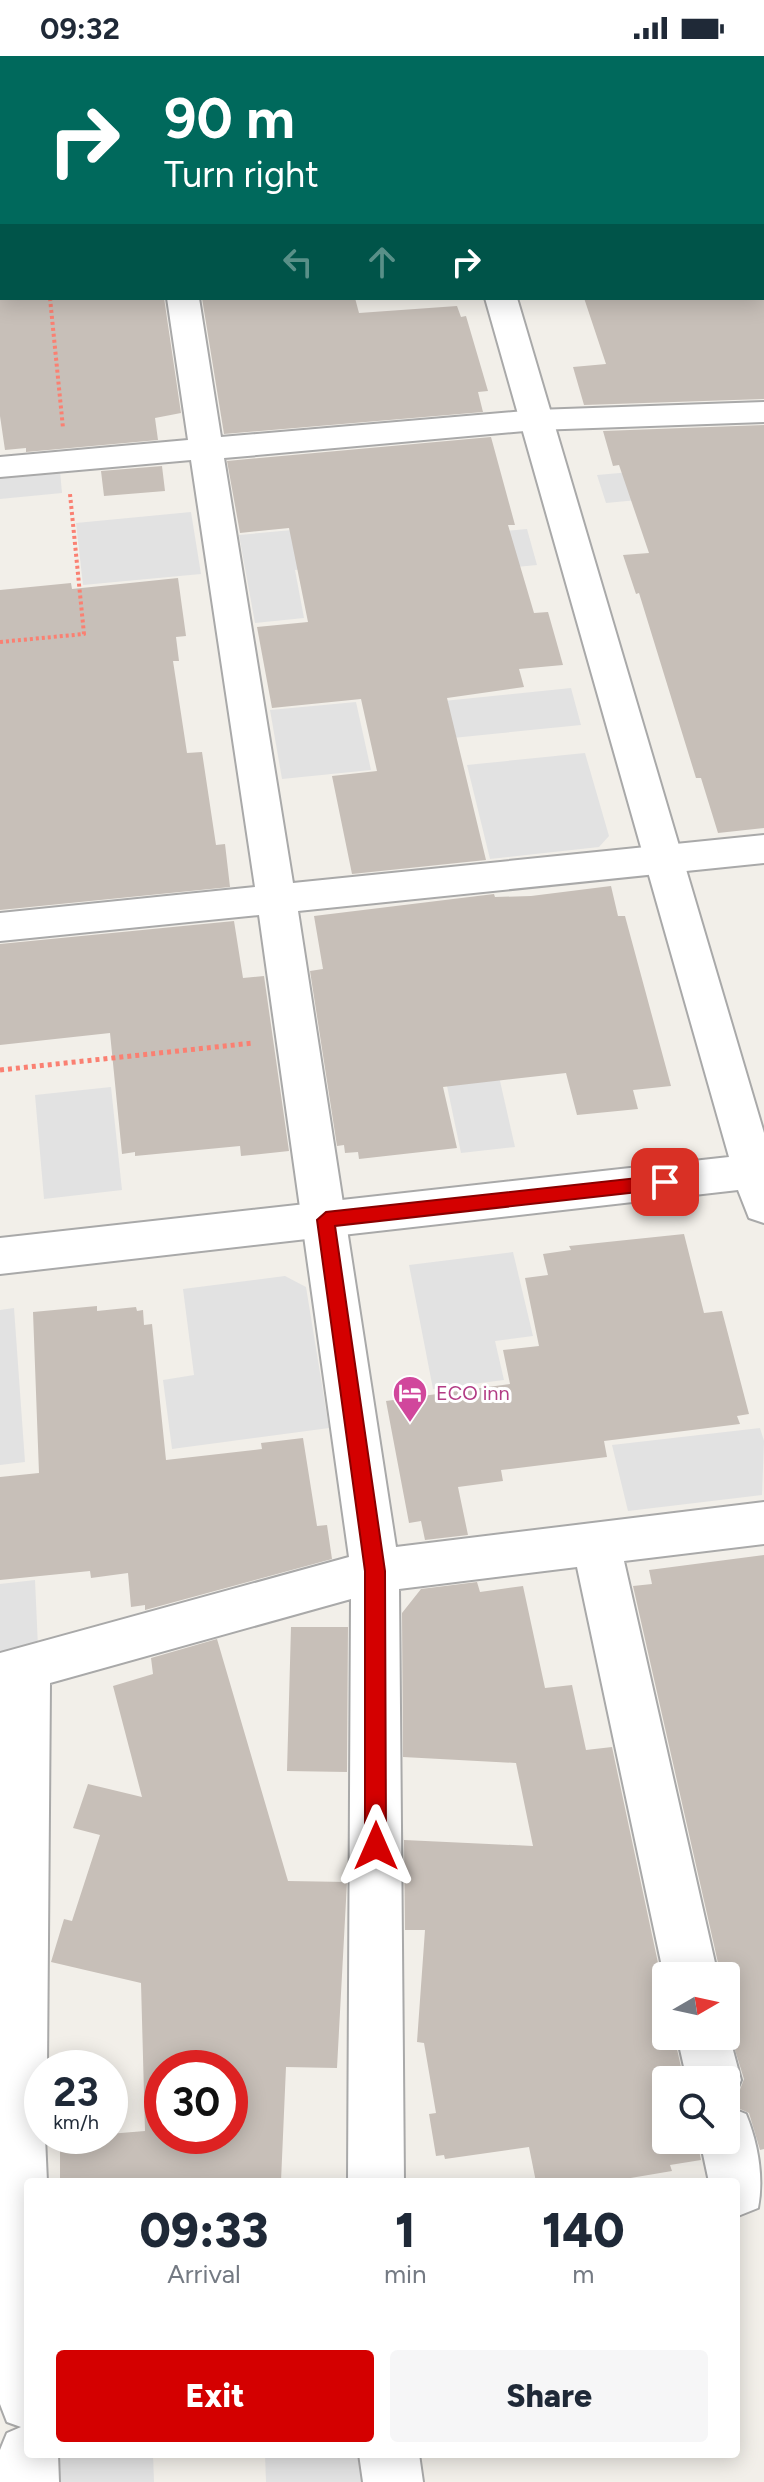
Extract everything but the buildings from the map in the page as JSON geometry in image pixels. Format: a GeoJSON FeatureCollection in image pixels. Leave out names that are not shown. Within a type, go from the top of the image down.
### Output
{"type":"FeatureCollection","features":[{"type":"Feature","properties":{"kind":"street"},"geometry":{"type":"LineString","coordinates":[[183,300],[326,1220],[375,1571],[376,2178]]}},
{"type":"Feature","properties":{"kind":"street"},"geometry":{"type":"LineString","coordinates":[[0,1256],[326,1220],[761,1183],[502,300]]}},
{"type":"Feature","properties":{"kind":"street"},"geometry":{"type":"LineString","coordinates":[[0,467],[536,420],[764,412]]}},
{"type":"Feature","properties":{"kind":"street"},"geometry":{"type":"LineString","coordinates":[[0,927],[764,849]]}},
{"type":"Feature","properties":{"kind":"street"},"geometry":{"type":"LineString","coordinates":[[24,2365],[18,2312],[12,1671],[375,1571],[764,1523]]}},
{"type":"Feature","properties":{"kind":"street"},"geometry":{"type":"LineString","coordinates":[[596,1544],[688,1962]]}},
{"type":"Feature","properties":{"kind":"street"},"geometry":{"type":"LineString","coordinates":[[734,2154],[746,2187]]}},
{"type":"Feature","properties":{"kind":"street"},"geometry":{"type":"LineString","coordinates":[[28,2458],[29,2482]]}},
{"type":"Feature","properties":{"kind":"street"},"geometry":{"type":"LineString","coordinates":[[390,2458],[393,2482]]}},
{"type":"Feature","properties":{"kind":"path"},"geometry":{"type":"LineString","coordinates":[[0,1070],[298,1039]]}},
{"type":"Feature","properties":{"kind":"shaded area"},"geometry":{"type":"Polygon","coordinates":[[[733,463],[743,490],[606,503],[597,475],[733,463]]]}},
{"type":"Feature","properties":{"kind":"shaded area"},"geometry":{"type":"Polygon","coordinates":[[[60,471],[62,493],[0,499],[0,476],[60,471]]]}},
{"type":"Feature","properties":{"kind":"shaded area"},"geometry":{"type":"Polygon","coordinates":[[[191,512],[201,574],[83,585],[76,523],[191,512]]]}},
{"type":"Feature","properties":{"kind":"shaded area"},"geometry":{"type":"Polygon","coordinates":[[[423,518],[429,538],[527,529],[537,565],[392,579],[387,561],[295,570],[304,618],[255,623],[239,535],[423,518]]]}},
{"type":"Feature","properties":{"kind":"shaded area"},"geometry":{"type":"Polygon","coordinates":[[[571,688],[581,725],[432,740],[424,703],[571,688]]]}},
{"type":"Feature","properties":{"kind":"shaded area"},"geometry":{"type":"Polygon","coordinates":[[[356,702],[371,770],[282,779],[270,710],[356,702]]]}},
{"type":"Feature","properties":{"kind":"shaded area"},"geometry":{"type":"Polygon","coordinates":[[[585,753],[609,836],[599,847],[490,859],[467,765],[585,753]]]}},
{"type":"Feature","properties":{"kind":"shaded area"},"geometry":{"type":"Polygon","coordinates":[[[490,1037],[515,1147],[461,1153],[438,1043],[490,1037]]]}},
{"type":"Feature","properties":{"kind":"shaded area"},"geometry":{"type":"Polygon","coordinates":[[[111,1087],[122,1190],[44,1199],[35,1095],[111,1087]]]}},
{"type":"Feature","properties":{"kind":"shaded area"},"geometry":{"type":"Polygon","coordinates":[[[513,1252],[533,1336],[495,1341],[504,1380],[433,1389],[409,1265],[513,1252]]]}},
{"type":"Feature","properties":{"kind":"shaded area"},"geometry":{"type":"Polygon","coordinates":[[[285,1276],[306,1287],[329,1428],[172,1449],[163,1380],[194,1375],[183,1289],[285,1276]]]}},
{"type":"Feature","properties":{"kind":"shaded area"},"geometry":{"type":"Polygon","coordinates":[[[14,1308],[25,1462],[0,1465],[0,1310],[14,1308]]]}},
{"type":"Feature","properties":{"kind":"shaded area"},"geometry":{"type":"Polygon","coordinates":[[[760,1428],[764,1441],[762,1495],[628,1511],[612,1445],[760,1428]]]}},
{"type":"Feature","properties":{"kind":"shaded area"},"geometry":{"type":"Polygon","coordinates":[[[35,1580],[38,1647],[0,1657],[0,1584],[35,1580]]]}},
{"type":"Feature","properties":{"kind":"shaded area"},"geometry":{"type":"Polygon","coordinates":[[[47,2458],[153,2458],[154,2482],[48,2482],[47,2458]]]}},
{"type":"Feature","properties":{"kind":"shaded area"},"geometry":{"type":"Polygon","coordinates":[[[265,2458],[380,2458],[383,2482],[266,2482],[265,2458]]]}},
{"type":"Feature","properties":{"kind":"place","name":"ECO inn"},"geometry":{"type":"Point","coordinates":[410,1424]}},
{"type":"Feature","properties":{"kind":"route"},"geometry":{"type":"LineString","coordinates":[[376,1846],[375,1571],[326,1220],[665,1182]]}}]}
